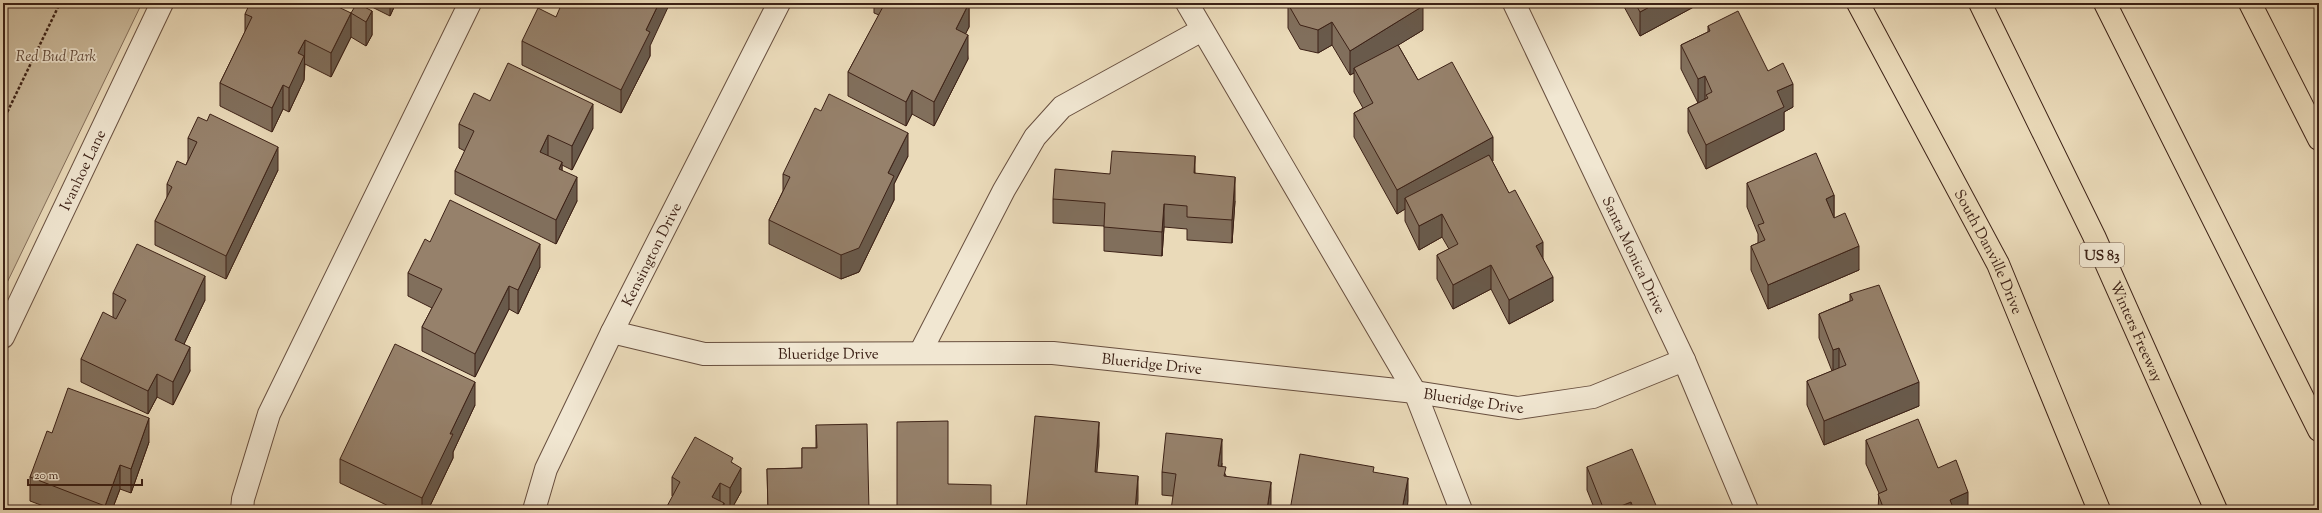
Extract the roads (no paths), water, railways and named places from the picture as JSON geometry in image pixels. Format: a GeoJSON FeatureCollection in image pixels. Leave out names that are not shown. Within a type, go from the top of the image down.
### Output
{"type":"FeatureCollection","features":[{"type":"Feature","properties":{"kind":"main road","name":"South Danville Drive"},"geometry":{"type":"LineString","coordinates":[[1858,3],[1998,264],[2099,510]]}},
{"type":"Feature","properties":{"kind":"main road","name":"Winters Freeway"},"geometry":{"type":"LineString","coordinates":[[1980,3],[2094,236],[2216,510]]}},
{"type":"Feature","properties":{"kind":"main road"},"geometry":{"type":"LineString","coordinates":[[2105,3],[2135,59],[2319,430]]}},
{"type":"Feature","properties":{"kind":"main road"},"geometry":{"type":"LineString","coordinates":[[2250,3],[2319,139]]}},
{"type":"Feature","properties":{"kind":"street","name":"Ivanhoe Lane"},"geometry":{"type":"LineString","coordinates":[[3,336],[162,3]]}},
{"type":"Feature","properties":{"kind":"street"},"geometry":{"type":"LineString","coordinates":[[242,510],[243,499],[269,414],[470,3]]}},
{"type":"Feature","properties":{"kind":"street","name":"Kensington Drive"},"geometry":{"type":"LineString","coordinates":[[534,510],[546,469],[612,332],[779,3]]}},
{"type":"Feature","properties":{"kind":"street"},"geometry":{"type":"LineString","coordinates":[[1187,3],[1415,392],[1461,510]]}},
{"type":"Feature","properties":{"kind":"street","name":"Santa Monica Drive"},"geometry":{"type":"LineString","coordinates":[[1514,3],[1684,360],[1747,510]]}},
{"type":"Feature","properties":{"kind":"street"},"geometry":{"type":"LineString","coordinates":[[920,353],[1004,190],[1035,137],[1062,107],[1202,30]]}},
{"type":"Feature","properties":{"kind":"street","name":"Blueridge Drive"},"geometry":{"type":"LineString","coordinates":[[612,332],[704,354],[1053,353],[1415,392],[1518,408],[1593,397],[1684,360]]}},
{"type":"Feature","properties":{"kind":"park label","name":"Red Bud Park"},"geometry":{"type":"Point","coordinates":[56,56]}}]}
